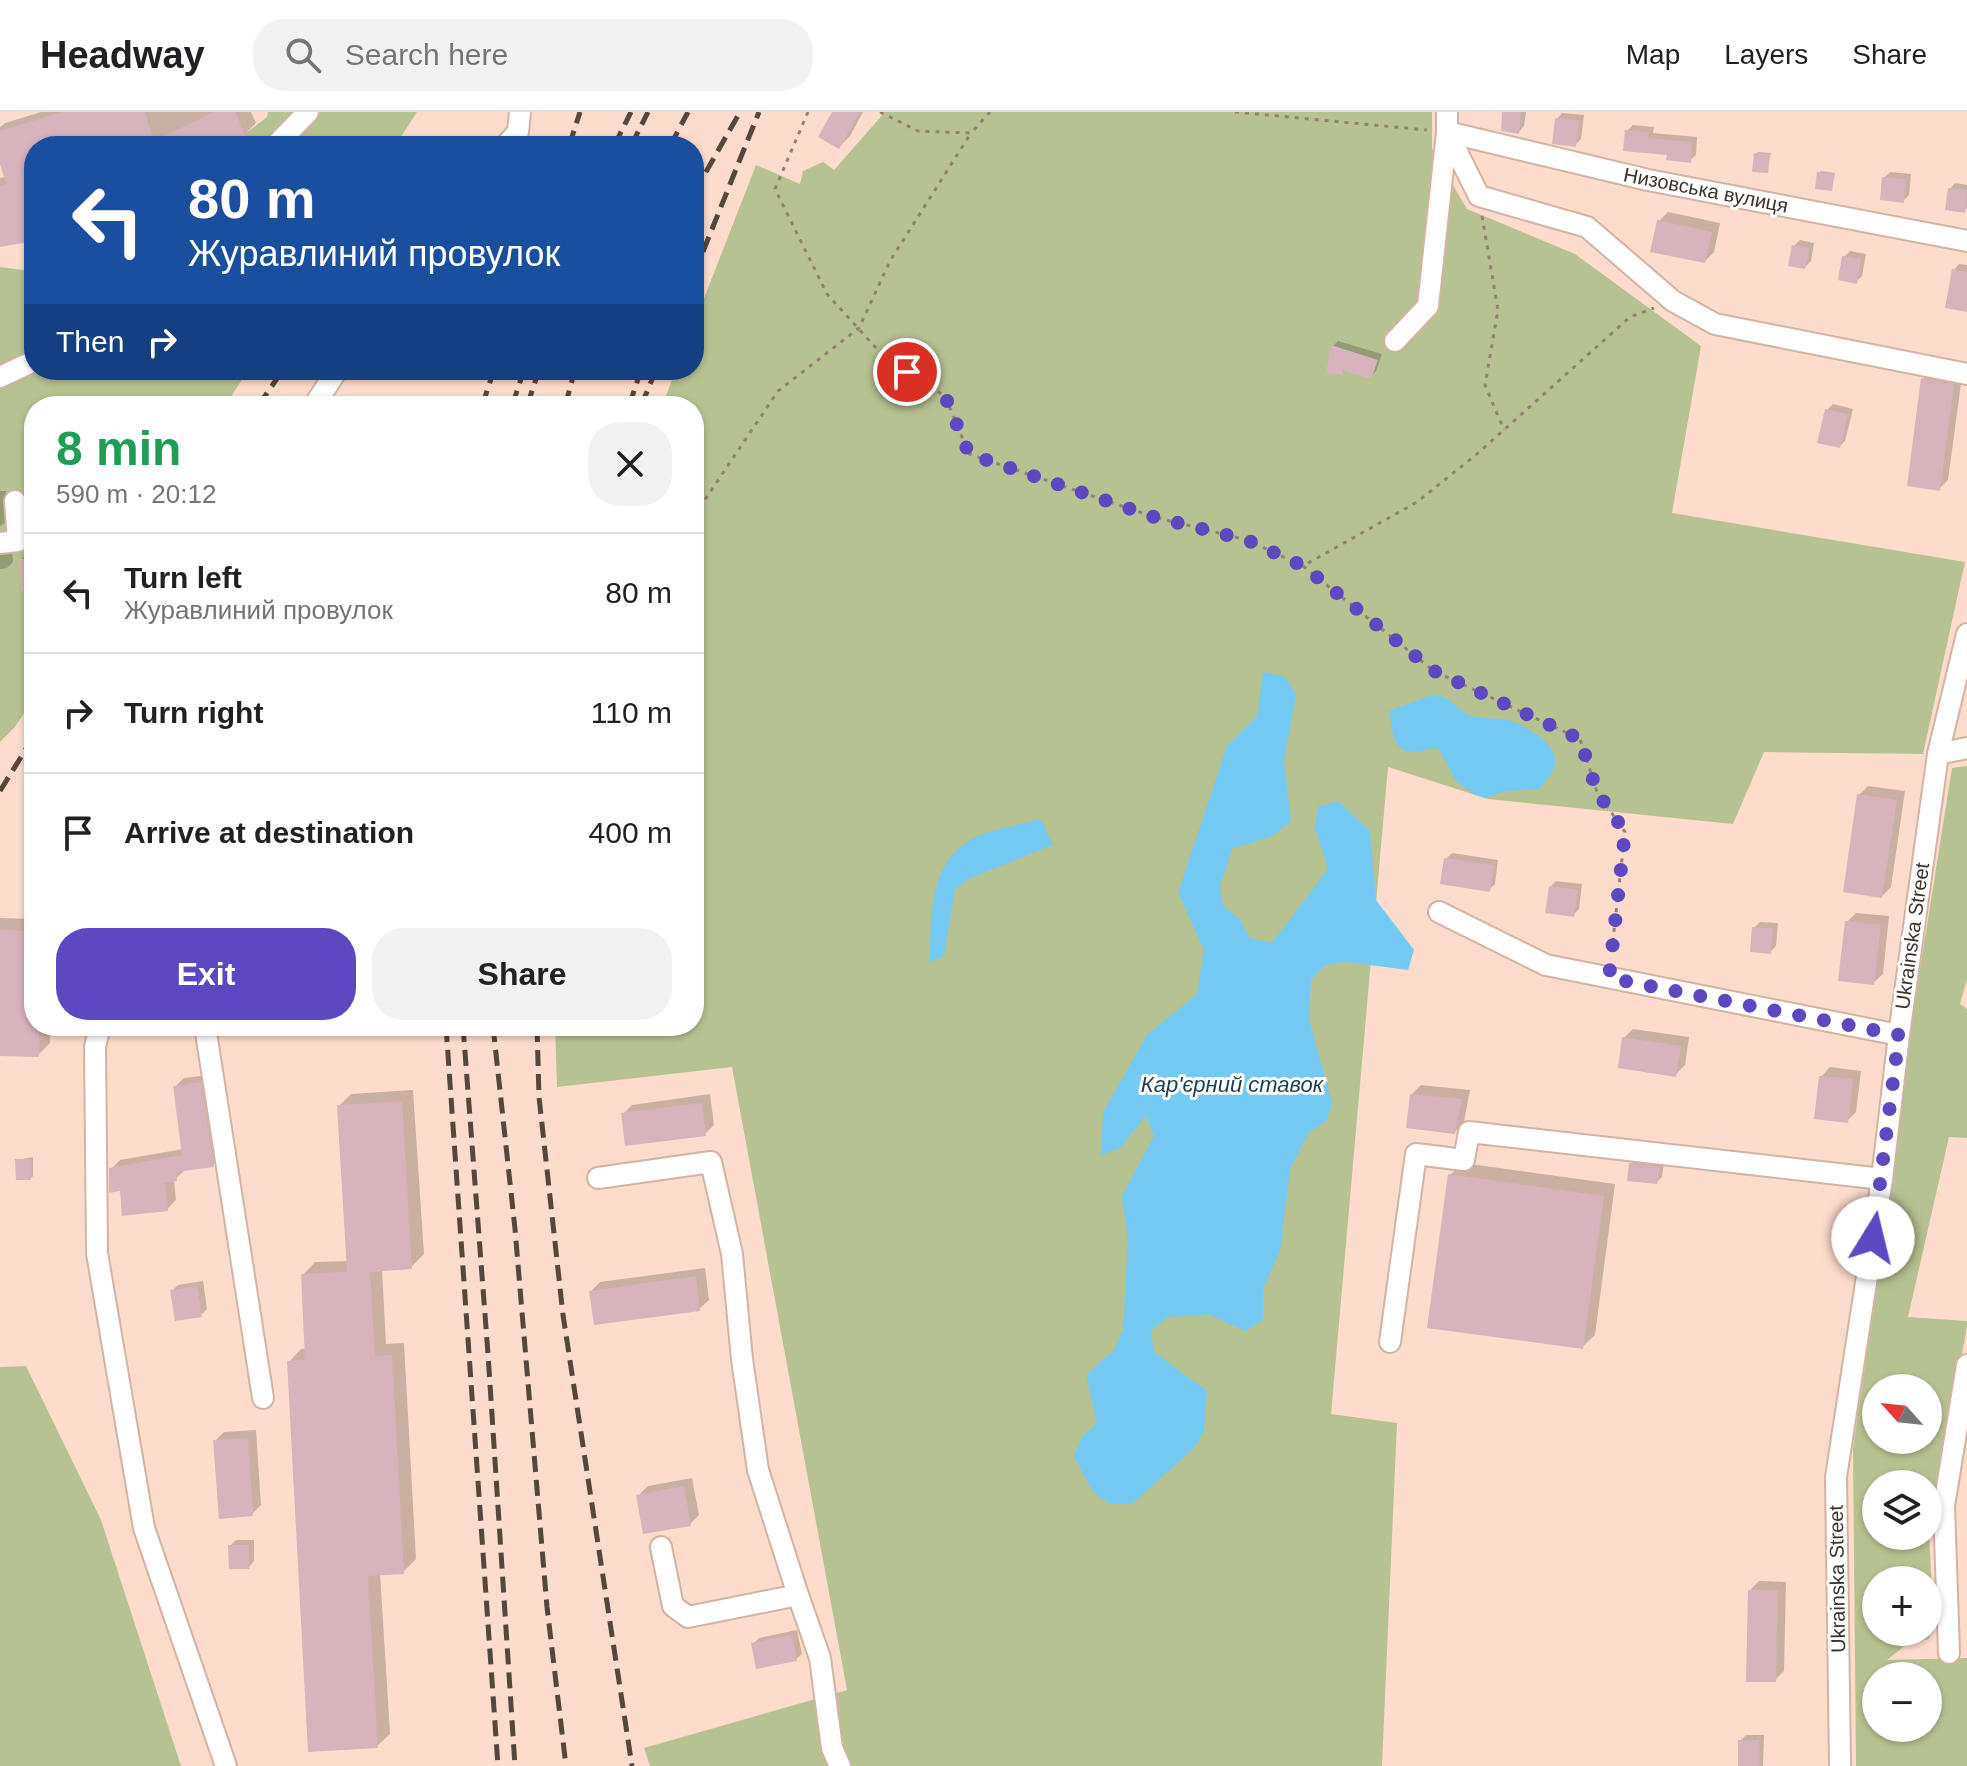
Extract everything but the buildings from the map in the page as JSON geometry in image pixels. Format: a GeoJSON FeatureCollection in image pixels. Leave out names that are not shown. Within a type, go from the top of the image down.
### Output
{"type":"FeatureCollection","features":[{"type":"Feature","properties":{"kind":"street"},"geometry":{"type":"LineString","coordinates":[[285,136],[308,112]]}},
{"type":"Feature","properties":{"kind":"street"},"geometry":{"type":"LineString","coordinates":[[514,136],[518,132],[520,112]]}},
{"type":"Feature","properties":{"kind":"street"},"geometry":{"type":"LineString","coordinates":[[1447,122],[1479,196],[1587,227],[1673,301],[1715,324],[1967,374]]}},
{"type":"Feature","properties":{"kind":"street"},"geometry":{"type":"LineString","coordinates":[[1395,341],[1428,306],[1447,122]]}},
{"type":"Feature","properties":{"kind":"street","name":"Низовська вулиця"},"geometry":{"type":"LineString","coordinates":[[1447,122],[1648,180],[1967,241]]}},
{"type":"Feature","properties":{"kind":"street"},"geometry":{"type":"LineString","coordinates":[[0,377],[24,366]]}},
{"type":"Feature","properties":{"kind":"street"},"geometry":{"type":"LineString","coordinates":[[0,543],[18,541],[15,501]]}},
{"type":"Feature","properties":{"kind":"street","name":"Ukrainska Street"},"geometry":{"type":"LineString","coordinates":[[1840,1766],[1836,1477],[1882,1179],[1938,754],[1967,634]]}},
{"type":"Feature","properties":{"kind":"street"},"geometry":{"type":"LineString","coordinates":[[1938,754],[1967,748]]}},
{"type":"Feature","properties":{"kind":"street"},"geometry":{"type":"LineString","coordinates":[[1439,912],[1546,965],[1899,1035]]}},
{"type":"Feature","properties":{"kind":"street"},"geometry":{"type":"LineString","coordinates":[[98,1036],[95,1047],[97,1253],[138,1497],[144,1528],[226,1766]]}},
{"type":"Feature","properties":{"kind":"street"},"geometry":{"type":"LineString","coordinates":[[207,1036],[263,1398]]}},
{"type":"Feature","properties":{"kind":"street"},"geometry":{"type":"LineString","coordinates":[[1390,1342],[1416,1154],[1464,1160],[1469,1132],[1882,1179]]}},
{"type":"Feature","properties":{"kind":"street"},"geometry":{"type":"LineString","coordinates":[[598,1178],[711,1162],[732,1254],[742,1359],[758,1470],[820,1658],[832,1748],[840,1766]]}},
{"type":"Feature","properties":{"kind":"street"},"geometry":{"type":"LineString","coordinates":[[1949,1653],[1944,1506],[1967,1365]]}},
{"type":"Feature","properties":{"kind":"street"},"geometry":{"type":"LineString","coordinates":[[661,1547],[673,1606],[688,1617],[798,1595]]}},
{"type":"Feature","properties":{"kind":"path"},"geometry":{"type":"LineString","coordinates":[[808,112],[775,189],[827,294],[887,360],[945,396],[969,454],[1154,517],[1247,540],[1303,566],[1434,671],[1580,739],[1597,792],[1625,832],[1609,978]]}},
{"type":"Feature","properties":{"kind":"path"},"geometry":{"type":"LineString","coordinates":[[880,112],[918,131],[971,133]]}},
{"type":"Feature","properties":{"kind":"path"},"geometry":{"type":"LineString","coordinates":[[704,501],[778,391],[859,328],[890,261],[971,133],[990,112]]}},
{"type":"Feature","properties":{"kind":"path"},"geometry":{"type":"LineString","coordinates":[[1235,112],[1447,122]]}},
{"type":"Feature","properties":{"kind":"path"},"geometry":{"type":"LineString","coordinates":[[1479,196],[1498,310],[1485,385],[1504,430]]}},
{"type":"Feature","properties":{"kind":"path"},"geometry":{"type":"LineString","coordinates":[[1303,566],[1417,502],[1504,430],[1630,317],[1673,301]]}},
{"type":"Feature","properties":{"kind":"green space"},"geometry":{"type":"Polygon","coordinates":[[[268,112],[417,112],[401,136],[242,136],[267,117],[268,112]]]}},
{"type":"Feature","properties":{"kind":"green space"},"geometry":{"type":"Polygon","coordinates":[[[885,112],[1432,112],[1432,149],[1467,209],[1575,254],[1701,346],[1672,513],[1965,562],[1923,754],[1764,752],[1733,824],[1488,799],[1388,767],[1331,1414],[1397,1423],[1382,1766],[650,1766],[644,1748],[847,1690],[732,1067],[557,1087],[555,1036],[704,1036],[704,396],[666,396],[672,380],[704,380],[704,298],[756,165],[800,184],[803,171],[823,162],[834,170],[885,112]]]}},
{"type":"Feature","properties":{"kind":"green space"},"geometry":{"type":"Polygon","coordinates":[[[0,267],[23,270],[24,380],[242,380],[231,396],[24,396],[24,713],[0,742],[0,267]]]}},
{"type":"Feature","properties":{"kind":"green space"},"geometry":{"type":"Polygon","coordinates":[[[1967,766],[1967,979],[1960,1004],[1967,1009],[1967,1138],[1949,1137],[1908,1317],[1967,1321],[1967,1326],[1941,1470],[1862,1470],[1862,1550],[1930,1550],[1931,1566],[1862,1566],[1862,1646],[1904,1646],[1887,1660],[1967,1658],[1967,1766],[1856,1766],[1853,1448],[1862,1387],[1862,1454],[1942,1454],[1942,1374],[1864,1374],[1908,1045],[1952,768],[1967,766]]]}},
{"type":"Feature","properties":{"kind":"green space"},"geometry":{"type":"Polygon","coordinates":[[[26,1366],[101,1520],[181,1766],[0,1766],[0,1367],[26,1366]]]}},
{"type":"Feature","properties":{"kind":"water","name":"Кар'єрний ставок"},"geometry":{"type":"Polygon","coordinates":[[[1263,672],[1285,676],[1296,695],[1284,761],[1291,821],[1273,836],[1232,849],[1220,887],[1223,906],[1239,918],[1250,938],[1272,943],[1328,869],[1315,828],[1318,806],[1339,802],[1370,831],[1376,900],[1414,950],[1408,970],[1347,962],[1325,965],[1311,980],[1309,1019],[1332,1103],[1326,1122],[1309,1132],[1290,1170],[1280,1251],[1263,1289],[1263,1320],[1246,1331],[1210,1315],[1168,1317],[1151,1331],[1154,1352],[1207,1391],[1204,1432],[1193,1449],[1132,1504],[1110,1504],[1093,1492],[1074,1456],[1082,1437],[1097,1423],[1086,1375],[1114,1350],[1123,1330],[1128,1240],[1122,1196],[1154,1136],[1146,1116],[1120,1148],[1101,1155],[1103,1112],[1147,1035],[1197,994],[1204,950],[1178,892],[1227,746],[1257,716],[1263,672]]]}},
{"type":"Feature","properties":{"kind":"water"},"geometry":{"type":"Polygon","coordinates":[[[1432,695],[1448,699],[1469,715],[1507,720],[1538,736],[1551,748],[1554,756],[1555,763],[1549,777],[1539,789],[1506,791],[1485,798],[1475,795],[1456,781],[1439,749],[1413,752],[1401,748],[1394,738],[1389,711],[1432,695]]]}},
{"type":"Feature","properties":{"kind":"water"},"geometry":{"type":"Polygon","coordinates":[[[1041,819],[1053,845],[968,879],[955,890],[944,956],[929,962],[936,889],[951,858],[963,845],[980,835],[1041,819]]]}},
{"type":"Feature","properties":{"kind":"railway"},"geometry":{"type":"LineString","coordinates":[[572,136],[580,112]]}},
{"type":"Feature","properties":{"kind":"railway"},"geometry":{"type":"LineString","coordinates":[[619,136],[631,112]]}},
{"type":"Feature","properties":{"kind":"railway"},"geometry":{"type":"LineString","coordinates":[[636,136],[648,112]]}},
{"type":"Feature","properties":{"kind":"railway"},"geometry":{"type":"LineString","coordinates":[[675,136],[688,112]]}},
{"type":"Feature","properties":{"kind":"railway"},"geometry":{"type":"LineString","coordinates":[[704,175],[740,112]]}},
{"type":"Feature","properties":{"kind":"railway"},"geometry":{"type":"LineString","coordinates":[[704,249],[759,112]]}},
{"type":"Feature","properties":{"kind":"railway"},"geometry":{"type":"LineString","coordinates":[[265,396],[276,380]]}},
{"type":"Feature","properties":{"kind":"railway"},"geometry":{"type":"LineString","coordinates":[[485,396],[491,380]]}},
{"type":"Feature","properties":{"kind":"railway"},"geometry":{"type":"LineString","coordinates":[[515,396],[521,380]]}},
{"type":"Feature","properties":{"kind":"railway"},"geometry":{"type":"LineString","coordinates":[[530,396],[536,380]]}},
{"type":"Feature","properties":{"kind":"railway"},"geometry":{"type":"LineString","coordinates":[[568,396],[572,380]]}},
{"type":"Feature","properties":{"kind":"railway"},"geometry":{"type":"LineString","coordinates":[[632,396],[638,380]]}},
{"type":"Feature","properties":{"kind":"railway"},"geometry":{"type":"LineString","coordinates":[[645,396],[652,380]]}},
{"type":"Feature","properties":{"kind":"railway"},"geometry":{"type":"LineString","coordinates":[[0,791],[24,752]]}},
{"type":"Feature","properties":{"kind":"railway"},"geometry":{"type":"LineString","coordinates":[[447,1036],[498,1766]]}},
{"type":"Feature","properties":{"kind":"railway"},"geometry":{"type":"LineString","coordinates":[[464,1036],[515,1766]]}},
{"type":"Feature","properties":{"kind":"railway"},"geometry":{"type":"LineString","coordinates":[[494,1036],[515,1229],[547,1607],[566,1766]]}},
{"type":"Feature","properties":{"kind":"railway"},"geometry":{"type":"LineString","coordinates":[[537,1036],[539,1097],[563,1315],[632,1766]]}},
{"type":"Feature","properties":{"kind":"route"},"geometry":{"type":"LineString","coordinates":[[907,372],[945,396],[969,454],[1154,517],[1247,540],[1303,566],[1434,671],[1580,739],[1597,792],[1625,832],[1609,978],[1899,1035],[1873,1238]]}}]}
